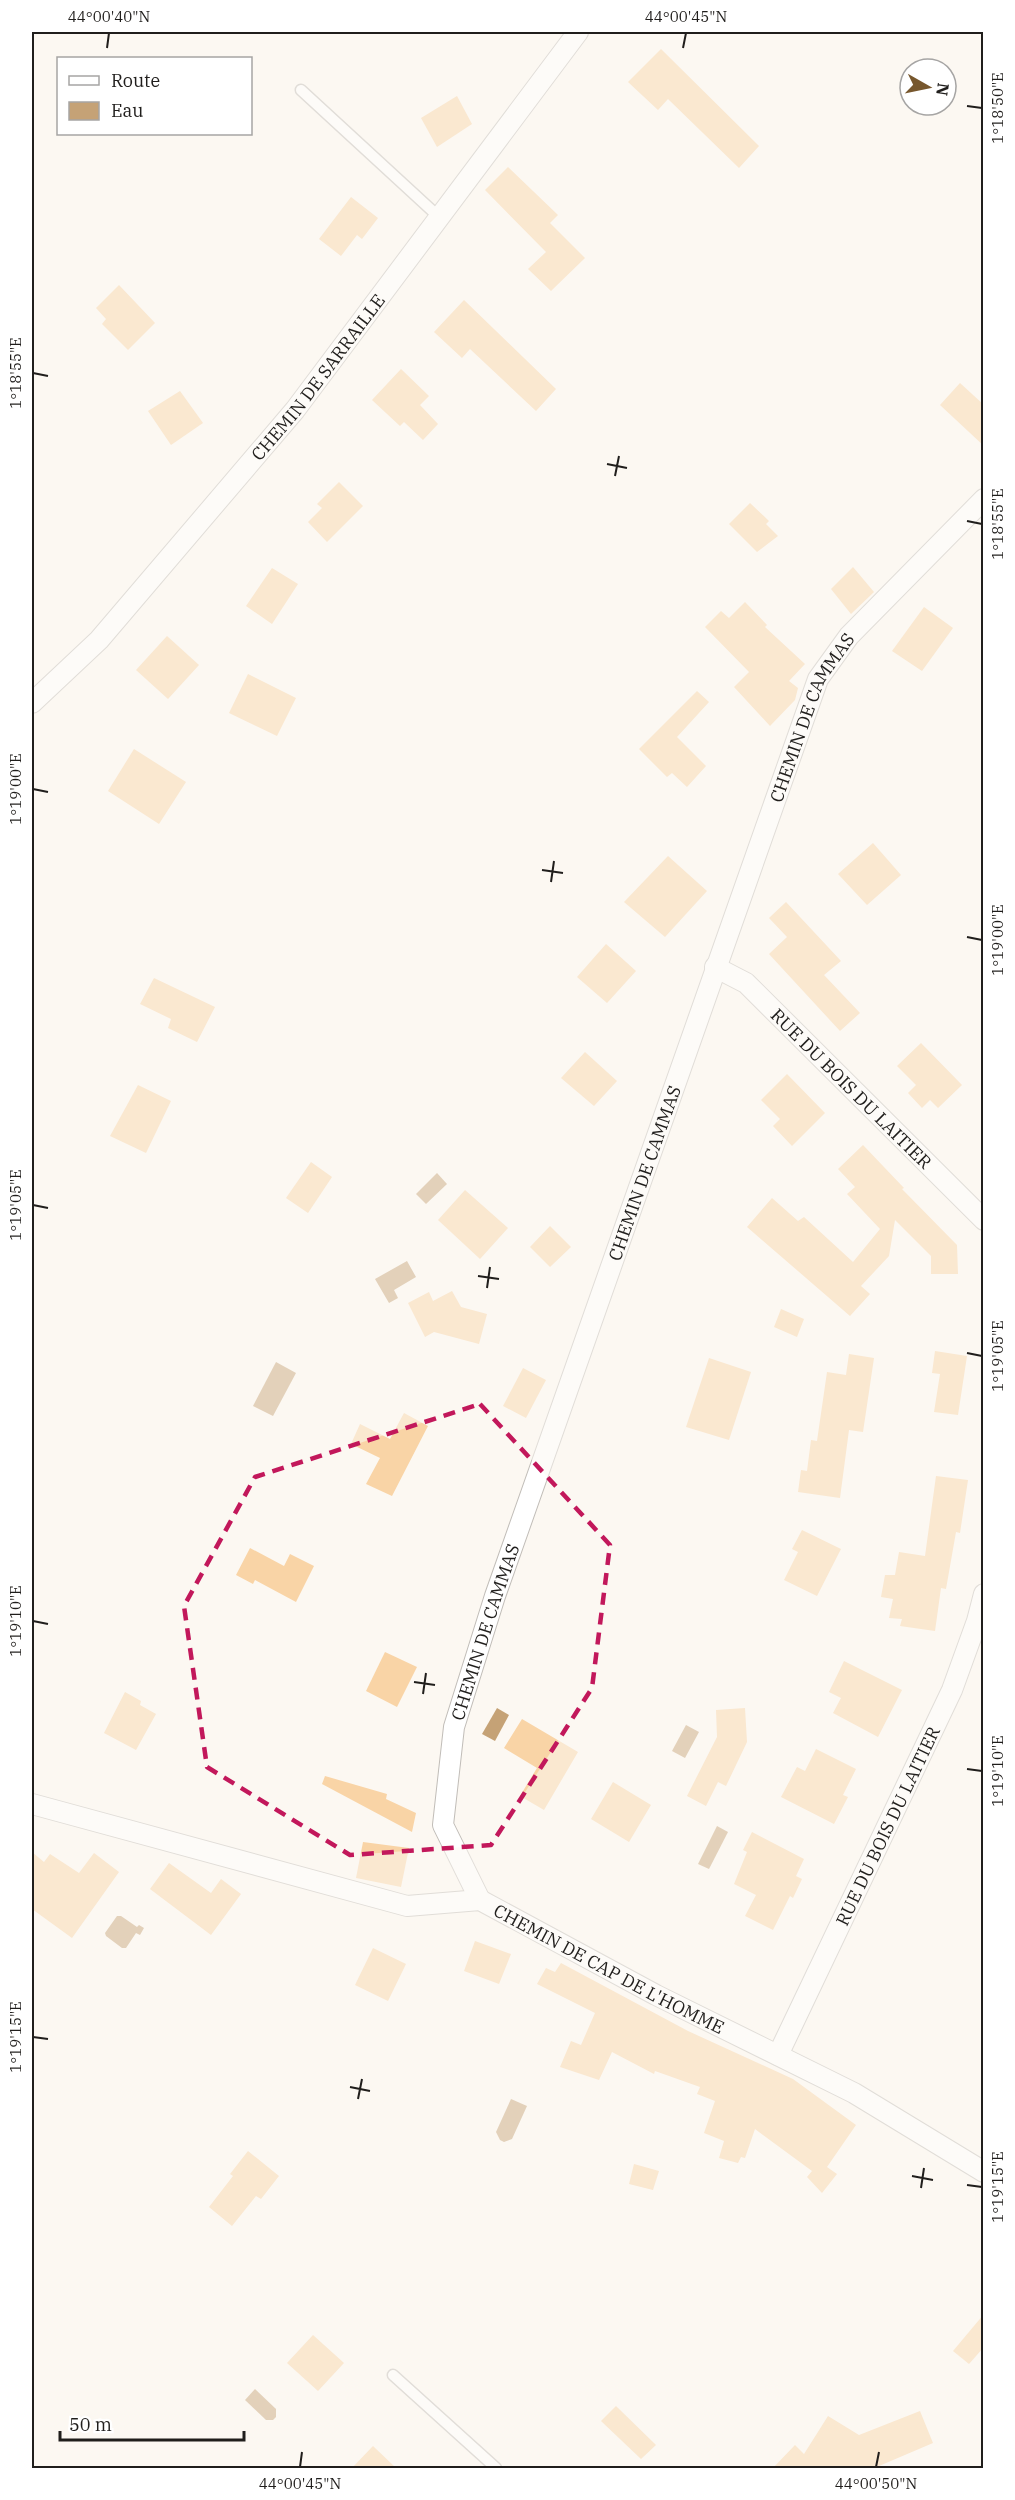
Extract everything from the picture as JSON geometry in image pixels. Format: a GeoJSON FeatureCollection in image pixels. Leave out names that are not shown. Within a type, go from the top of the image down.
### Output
{"type":"FeatureCollection","features":[{"type":"Feature","properties":{"kind":"street","name":"CHEMIN DE SARRAILLE"},"geometry":{"type":"LineString","coordinates":[[32,703],[99,640],[295,410],[578,32]]}},
{"type":"Feature","properties":{"kind":"street","name":"CHEMIN DE CAMMAS"},"geometry":{"type":"LineString","coordinates":[[480,1900],[443,1825],[454,1727],[495,1596],[818,679],[849,636],[984,499]]}},
{"type":"Feature","properties":{"kind":"street","name":"RUE DU BOIS DU LAITIER"},"geometry":{"type":"LineString","coordinates":[[715,967],[746,983],[984,1220]]}},
{"type":"Feature","properties":{"kind":"street","name":"RUE DU BOIS DU LAITIER"},"geometry":{"type":"LineString","coordinates":[[778,2055],[952,1690],[977,1621],[984,1594]]}},
{"type":"Feature","properties":{"kind":"street","name":"CHEMIN DE CAP DE L'HOMME"},"geometry":{"type":"LineString","coordinates":[[32,1804],[407,1906],[480,1900],[656,1995],[854,2093],[984,2172]]}},
{"type":"Feature","properties":{"kind":"lane"},"geometry":{"type":"LineString","coordinates":[[301,90],[439,217]]}},
{"type":"Feature","properties":{"kind":"lane"},"geometry":{"type":"LineString","coordinates":[[393,2375],[496,2469]]}},
{"type":"Feature","properties":{"kind":"highlighted area"},"geometry":{"type":"Polygon","coordinates":[[[480,1404],[610,1545],[592,1688],[491,1845],[350,1855],[207,1767],[184,1606],[255,1477],[480,1404]]]}},
{"type":"Feature","properties":{"kind":"water"},"geometry":{"type":"Polygon","coordinates":[[[437,1173],[447,1184],[426,1204],[416,1194],[437,1173]]]}},
{"type":"Feature","properties":{"kind":"water"},"geometry":{"type":"Polygon","coordinates":[[[407,1261],[416,1277],[394,1290],[398,1298],[389,1303],[375,1279],[407,1261]]]}},
{"type":"Feature","properties":{"kind":"water"},"geometry":{"type":"Polygon","coordinates":[[[276,1362],[296,1373],[273,1416],[253,1406],[276,1362]]]}},
{"type":"Feature","properties":{"kind":"water"},"geometry":{"type":"Polygon","coordinates":[[[497,1708],[509,1715],[495,1741],[482,1734],[497,1708]]]}},
{"type":"Feature","properties":{"kind":"water"},"geometry":{"type":"Polygon","coordinates":[[[686,1725],[699,1732],[685,1758],[672,1751],[686,1725]]]}},
{"type":"Feature","properties":{"kind":"water"},"geometry":{"type":"Polygon","coordinates":[[[717,1826],[728,1832],[709,1869],[698,1864],[717,1826]]]}},
{"type":"Feature","properties":{"kind":"water"},"geometry":{"type":"Polygon","coordinates":[[[117,1916],[121,1916],[137,1927],[139,1925],[144,1928],[140,1935],[136,1933],[126,1948],[122,1948],[105,1933],[117,1916]]]}},
{"type":"Feature","properties":{"kind":"water"},"geometry":{"type":"Polygon","coordinates":[[[511,2099],[527,2106],[512,2139],[504,2142],[500,2140],[496,2132],[511,2099]]]}},
{"type":"Feature","properties":{"kind":"water"},"geometry":{"type":"Polygon","coordinates":[[[255,2389],[276,2409],[276,2417],[273,2420],[266,2420],[245,2400],[255,2389]]]}},
{"type":"Feature","properties":{"kind":"building"},"geometry":{"type":"Polygon","coordinates":[[[661,49],[759,146],[739,168],[668,99],[658,110],[628,82],[661,49]]]}},
{"type":"Feature","properties":{"kind":"building"},"geometry":{"type":"Polygon","coordinates":[[[457,96],[472,124],[437,147],[421,118],[457,96]]]}},
{"type":"Feature","properties":{"kind":"building"},"geometry":{"type":"Polygon","coordinates":[[[508,167],[558,215],[550,223],[585,258],[551,291],[528,269],[546,252],[485,190],[508,167]]]}},
{"type":"Feature","properties":{"kind":"building"},"geometry":{"type":"Polygon","coordinates":[[[351,197],[378,218],[362,239],[357,235],[341,256],[319,239],[351,197]]]}},
{"type":"Feature","properties":{"kind":"building"},"geometry":{"type":"Polygon","coordinates":[[[119,285],[155,323],[128,350],[102,324],[106,319],[96,308],[119,285]]]}},
{"type":"Feature","properties":{"kind":"building"},"geometry":{"type":"Polygon","coordinates":[[[464,300],[556,389],[536,411],[470,349],[462,358],[434,332],[464,300]]]}},
{"type":"Feature","properties":{"kind":"building"},"geometry":{"type":"Polygon","coordinates":[[[401,369],[429,396],[420,405],[438,424],[423,440],[404,422],[400,426],[372,400],[401,369]]]}},
{"type":"Feature","properties":{"kind":"building"},"geometry":{"type":"Polygon","coordinates":[[[960,383],[984,405],[984,446],[940,405],[960,383]]]}},
{"type":"Feature","properties":{"kind":"building"},"geometry":{"type":"Polygon","coordinates":[[[180,391],[203,423],[171,445],[148,411],[180,391]]]}},
{"type":"Feature","properties":{"kind":"building"},"geometry":{"type":"Polygon","coordinates":[[[339,482],[363,506],[327,542],[308,522],[322,508],[317,504],[339,482]]]}},
{"type":"Feature","properties":{"kind":"building"},"geometry":{"type":"Polygon","coordinates":[[[750,503],[769,521],[766,524],[778,536],[757,552],[729,524],[750,503]]]}},
{"type":"Feature","properties":{"kind":"building"},"geometry":{"type":"Polygon","coordinates":[[[853,567],[874,592],[851,614],[831,589],[853,567]]]}},
{"type":"Feature","properties":{"kind":"building"},"geometry":{"type":"Polygon","coordinates":[[[272,568],[298,584],[272,624],[246,606],[272,568]]]}},
{"type":"Feature","properties":{"kind":"building"},"geometry":{"type":"Polygon","coordinates":[[[745,602],[767,625],[765,627],[805,664],[789,681],[798,688],[795,700],[770,726],[734,687],[749,672],[705,627],[721,611],[729,618],[745,602]]]}},
{"type":"Feature","properties":{"kind":"building"},"geometry":{"type":"Polygon","coordinates":[[[924,607],[953,628],[922,671],[892,651],[924,607]]]}},
{"type":"Feature","properties":{"kind":"building"},"geometry":{"type":"Polygon","coordinates":[[[167,636],[199,665],[168,699],[136,670],[167,636]]]}},
{"type":"Feature","properties":{"kind":"building"},"geometry":{"type":"Polygon","coordinates":[[[248,674],[296,698],[277,736],[229,713],[248,674]]]}},
{"type":"Feature","properties":{"kind":"building"},"geometry":{"type":"Polygon","coordinates":[[[697,691],[709,702],[677,737],[706,766],[687,787],[672,773],[667,777],[639,749],[697,691]]]}},
{"type":"Feature","properties":{"kind":"building"},"geometry":{"type":"Polygon","coordinates":[[[134,749],[186,782],[159,824],[108,791],[134,749]]]}},
{"type":"Feature","properties":{"kind":"building"},"geometry":{"type":"Polygon","coordinates":[[[873,843],[901,875],[867,905],[838,874],[873,843]]]}},
{"type":"Feature","properties":{"kind":"building"},"geometry":{"type":"Polygon","coordinates":[[[668,856],[707,891],[665,937],[624,902],[668,856]]]}},
{"type":"Feature","properties":{"kind":"building"},"geometry":{"type":"Polygon","coordinates":[[[786,902],[841,961],[824,975],[860,1013],[840,1031],[769,954],[787,937],[769,918],[786,902]]]}},
{"type":"Feature","properties":{"kind":"building"},"geometry":{"type":"Polygon","coordinates":[[[606,944],[636,971],[607,1003],[577,977],[606,944]]]}},
{"type":"Feature","properties":{"kind":"building"},"geometry":{"type":"Polygon","coordinates":[[[154,978],[215,1007],[197,1042],[168,1028],[171,1019],[140,1004],[154,978]]]}},
{"type":"Feature","properties":{"kind":"building"},"geometry":{"type":"Polygon","coordinates":[[[921,1043],[962,1085],[938,1108],[930,1100],[922,1108],[908,1093],[916,1085],[897,1066],[921,1043]]]}},
{"type":"Feature","properties":{"kind":"building"},"geometry":{"type":"Polygon","coordinates":[[[585,1052],[617,1081],[594,1106],[561,1078],[585,1052]]]}},
{"type":"Feature","properties":{"kind":"building"},"geometry":{"type":"Polygon","coordinates":[[[787,1074],[825,1113],[792,1146],[773,1126],[780,1119],[761,1100],[787,1074]]]}},
{"type":"Feature","properties":{"kind":"building"},"geometry":{"type":"Polygon","coordinates":[[[138,1085],[171,1101],[146,1153],[110,1136],[138,1085]]]}},
{"type":"Feature","properties":{"kind":"building"},"geometry":{"type":"Polygon","coordinates":[[[863,1145],[957,1245],[958,1274],[931,1274],[931,1256],[895,1220],[889,1256],[861,1286],[870,1294],[850,1316],[747,1227],[772,1198],[798,1221],[804,1217],[853,1262],[880,1229],[847,1194],[855,1187],[838,1169],[863,1145]]]}},
{"type":"Feature","properties":{"kind":"building"},"geometry":{"type":"Polygon","coordinates":[[[311,1162],[332,1177],[308,1213],[286,1198],[311,1162]]]}},
{"type":"Feature","properties":{"kind":"building"},"geometry":{"type":"Polygon","coordinates":[[[465,1190],[508,1228],[480,1259],[438,1220],[465,1190]]]}},
{"type":"Feature","properties":{"kind":"building"},"geometry":{"type":"Polygon","coordinates":[[[550,1226],[571,1247],[550,1267],[530,1247],[550,1226]]]}},
{"type":"Feature","properties":{"kind":"building"},"geometry":{"type":"Polygon","coordinates":[[[452,1291],[461,1307],[487,1314],[479,1344],[434,1332],[425,1337],[408,1303],[429,1292],[433,1301],[452,1291]]]}},
{"type":"Feature","properties":{"kind":"building"},"geometry":{"type":"Polygon","coordinates":[[[781,1309],[804,1319],[797,1337],[774,1327],[781,1309]]]}},
{"type":"Feature","properties":{"kind":"building"},"geometry":{"type":"Polygon","coordinates":[[[935,1351],[967,1356],[958,1415],[934,1412],[940,1374],[932,1373],[935,1351]]]}},
{"type":"Feature","properties":{"kind":"building"},"geometry":{"type":"Polygon","coordinates":[[[849,1354],[874,1358],[863,1432],[849,1430],[840,1498],[798,1492],[801,1470],[807,1471],[811,1440],[817,1441],[827,1372],[846,1375],[849,1354]]]}},
{"type":"Feature","properties":{"kind":"building"},"geometry":{"type":"Polygon","coordinates":[[[709,1358],[751,1372],[729,1440],[686,1427],[709,1358]]]}},
{"type":"Feature","properties":{"kind":"building"},"geometry":{"type":"Polygon","coordinates":[[[523,1368],[546,1380],[526,1418],[503,1406],[523,1368]]]}},
{"type":"Feature","properties":{"kind":"building"},"geometry":{"type":"Polygon","coordinates":[[[404,1413],[428,1426],[392,1496],[366,1484],[380,1458],[351,1444],[360,1424],[390,1439],[404,1413]]]}},
{"type":"Feature","properties":{"kind":"building"},"geometry":{"type":"Polygon","coordinates":[[[936,1476],[968,1480],[960,1533],[956,1532],[946,1589],[941,1588],[935,1631],[900,1626],[902,1619],[889,1618],[893,1599],[881,1597],[885,1575],[895,1575],[899,1552],[925,1556],[936,1476]]]}},
{"type":"Feature","properties":{"kind":"building"},"geometry":{"type":"Polygon","coordinates":[[[802,1530],[841,1549],[817,1596],[784,1580],[798,1552],[792,1549],[802,1530]]]}},
{"type":"Feature","properties":{"kind":"building"},"geometry":{"type":"Polygon","coordinates":[[[250,1548],[284,1566],[290,1554],[314,1566],[296,1602],[255,1580],[253,1584],[236,1575],[250,1548]]]}},
{"type":"Feature","properties":{"kind":"building"},"geometry":{"type":"Polygon","coordinates":[[[385,1652],[417,1667],[397,1707],[366,1691],[385,1652]]]}},
{"type":"Feature","properties":{"kind":"building"},"geometry":{"type":"Polygon","coordinates":[[[844,1661],[902,1690],[878,1737],[833,1713],[841,1698],[829,1692],[844,1661]]]}},
{"type":"Feature","properties":{"kind":"building"},"geometry":{"type":"Polygon","coordinates":[[[125,1692],[141,1701],[140,1705],[156,1714],[136,1750],[104,1733],[125,1692]]]}},
{"type":"Feature","properties":{"kind":"building"},"geometry":{"type":"Polygon","coordinates":[[[745,1708],[747,1742],[726,1786],[718,1782],[706,1806],[687,1796],[717,1737],[716,1710],[745,1708]]]}},
{"type":"Feature","properties":{"kind":"building"},"geometry":{"type":"Polygon","coordinates":[[[522,1719],[578,1752],[544,1810],[520,1796],[537,1768],[504,1748],[522,1719]]]}},
{"type":"Feature","properties":{"kind":"building"},"geometry":{"type":"Polygon","coordinates":[[[816,1749],[856,1769],[843,1795],[848,1797],[834,1824],[781,1797],[797,1767],[805,1771],[816,1749]]]}},
{"type":"Feature","properties":{"kind":"building"},"geometry":{"type":"Polygon","coordinates":[[[325,1776],[387,1794],[386,1799],[416,1813],[412,1832],[322,1784],[325,1776]]]}},
{"type":"Feature","properties":{"kind":"building"},"geometry":{"type":"Polygon","coordinates":[[[613,1782],[651,1805],[629,1842],[591,1819],[613,1782]]]}},
{"type":"Feature","properties":{"kind":"building"},"geometry":{"type":"Polygon","coordinates":[[[752,1832],[804,1859],[796,1876],[802,1879],[793,1898],[790,1896],[773,1930],[745,1916],[756,1895],[734,1884],[747,1852],[743,1850],[752,1832]]]}},
{"type":"Feature","properties":{"kind":"building"},"geometry":{"type":"Polygon","coordinates":[[[363,1842],[409,1848],[401,1887],[356,1878],[363,1842]]]}},
{"type":"Feature","properties":{"kind":"building"},"geometry":{"type":"Polygon","coordinates":[[[32,1852],[44,1862],[50,1854],[79,1873],[94,1853],[119,1872],[72,1938],[32,1909],[32,1852]]]}},
{"type":"Feature","properties":{"kind":"building"},"geometry":{"type":"Polygon","coordinates":[[[169,1863],[211,1893],[221,1879],[241,1894],[211,1935],[150,1889],[169,1863]]]}},
{"type":"Feature","properties":{"kind":"building"},"geometry":{"type":"Polygon","coordinates":[[[475,1941],[511,1954],[499,1984],[464,1971],[475,1941]]]}},
{"type":"Feature","properties":{"kind":"building"},"geometry":{"type":"Polygon","coordinates":[[[373,1948],[406,1964],[388,2001],[355,1985],[373,1948]]]}},
{"type":"Feature","properties":{"kind":"building"},"geometry":{"type":"Polygon","coordinates":[[[561,1963],[688,2031],[793,2079],[856,2125],[827,2167],[837,2174],[822,2193],[807,2177],[812,2171],[755,2129],[745,2158],[741,2157],[738,2163],[719,2158],[724,2141],[704,2133],[715,2101],[697,2094],[700,2087],[655,2071],[654,2074],[612,2052],[599,2080],[560,2067],[571,2041],[581,2045],[595,2013],[537,1984],[546,1968],[555,1972],[561,1963]]]}},
{"type":"Feature","properties":{"kind":"building"},"geometry":{"type":"Polygon","coordinates":[[[248,2151],[279,2176],[261,2199],[256,2196],[232,2226],[209,2207],[233,2176],[230,2174],[248,2151]]]}},
{"type":"Feature","properties":{"kind":"building"},"geometry":{"type":"Polygon","coordinates":[[[634,2164],[659,2171],[653,2190],[629,2184],[634,2164]]]}},
{"type":"Feature","properties":{"kind":"building"},"geometry":{"type":"Polygon","coordinates":[[[984,2314],[984,2347],[969,2364],[953,2351],[984,2314]]]}},
{"type":"Feature","properties":{"kind":"building"},"geometry":{"type":"Polygon","coordinates":[[[313,2335],[344,2363],[318,2391],[287,2363],[313,2335]]]}},
{"type":"Feature","properties":{"kind":"building"},"geometry":{"type":"Polygon","coordinates":[[[616,2406],[656,2445],[641,2459],[601,2421],[616,2406]]]}},
{"type":"Feature","properties":{"kind":"building"},"geometry":{"type":"Polygon","coordinates":[[[920,2411],[933,2443],[872,2469],[772,2469],[795,2445],[804,2454],[828,2416],[859,2435],[920,2411]]]}},
{"type":"Feature","properties":{"kind":"building"},"geometry":{"type":"Polygon","coordinates":[[[373,2446],[397,2469],[351,2469],[373,2446]]]}}]}
